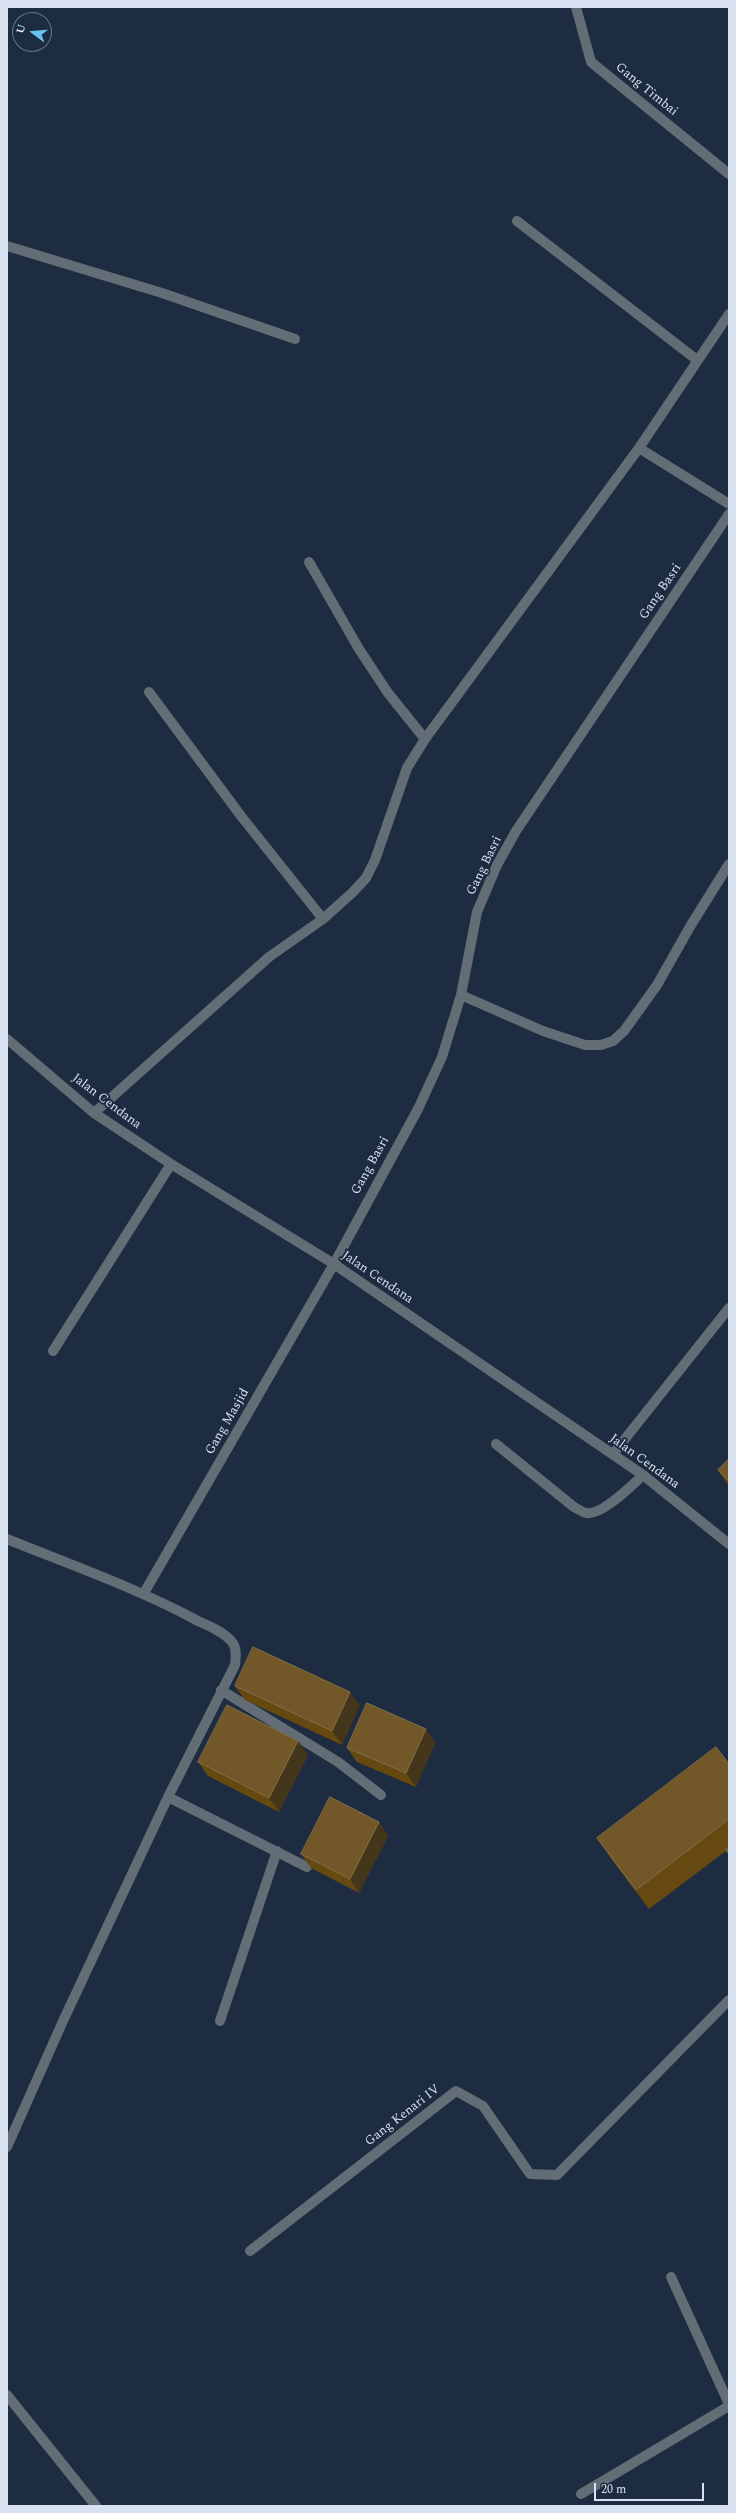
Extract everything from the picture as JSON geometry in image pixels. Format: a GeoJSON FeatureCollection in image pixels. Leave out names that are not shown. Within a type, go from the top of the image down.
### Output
{"type":"FeatureCollection","features":[{"type":"Feature","properties":{"kind":"street","name":"Gang Timbai"},"geometry":{"type":"LineString","coordinates":[[576,7],[591,62],[729,174]]}},
{"type":"Feature","properties":{"kind":"street"},"geometry":{"type":"LineString","coordinates":[[517,221],[697,360]]}},
{"type":"Feature","properties":{"kind":"street"},"geometry":{"type":"LineString","coordinates":[[7,246],[162,293],[295,339]]}},
{"type":"Feature","properties":{"kind":"street"},"geometry":{"type":"LineString","coordinates":[[94,1113],[269,957],[323,919],[366,878],[374,860],[407,768],[425,739],[639,448],[729,314]]}},
{"type":"Feature","properties":{"kind":"street"},"geometry":{"type":"LineString","coordinates":[[639,448],[729,504]]}},
{"type":"Feature","properties":{"kind":"street","name":"Gang Basri"},"geometry":{"type":"LineString","coordinates":[[334,1264],[418,1109],[442,1057],[461,995],[477,912],[496,865],[516,831],[729,514]]}},
{"type":"Feature","properties":{"kind":"street"},"geometry":{"type":"LineString","coordinates":[[308,562],[359,649],[388,692],[425,739]]}},
{"type":"Feature","properties":{"kind":"street"},"geometry":{"type":"LineString","coordinates":[[149,692],[241,816],[323,919]]}},
{"type":"Feature","properties":{"kind":"street"},"geometry":{"type":"LineString","coordinates":[[461,995],[543,1031],[585,1045],[601,1045],[613,1041],[624,1031],[657,985],[691,925],[729,864]]}},
{"type":"Feature","properties":{"kind":"street","name":"Jalan Cendana"},"geometry":{"type":"LineString","coordinates":[[7,1039],[94,1113],[171,1164],[334,1264],[643,1475],[729,1544]]}},
{"type":"Feature","properties":{"kind":"street"},"geometry":{"type":"LineString","coordinates":[[52,1351],[171,1164]]}},
{"type":"Feature","properties":{"kind":"street","name":"Gang Masjid"},"geometry":{"type":"LineString","coordinates":[[144,1593],[334,1264]]}},
{"type":"Feature","properties":{"kind":"street"},"geometry":{"type":"LineString","coordinates":[[612,1454],[729,1308]]}},
{"type":"Feature","properties":{"kind":"street"},"geometry":{"type":"LineString","coordinates":[[496,1444],[574,1507],[587,1513],[597,1511],[603,1507],[643,1475]]}},
{"type":"Feature","properties":{"kind":"street"},"geometry":{"type":"LineString","coordinates":[[7,1539],[144,1593],[219,1632],[232,1641],[235,1647],[235,1665],[168,1797],[63,2021],[7,2147]]}},
{"type":"Feature","properties":{"kind":"street"},"geometry":{"type":"LineString","coordinates":[[221,1690],[338,1762],[380,1795]]}},
{"type":"Feature","properties":{"kind":"street"},"geometry":{"type":"LineString","coordinates":[[168,1797],[307,1867]]}},
{"type":"Feature","properties":{"kind":"street"},"geometry":{"type":"LineString","coordinates":[[220,2021],[276,1851]]}},
{"type":"Feature","properties":{"kind":"street","name":"Gang Kenari IV"},"geometry":{"type":"LineString","coordinates":[[250,2251],[456,2092],[483,2106],[530,2174],[557,2175],[729,2000]]}},
{"type":"Feature","properties":{"kind":"street"},"geometry":{"type":"LineString","coordinates":[[581,2494],[729,2405],[671,2277]]}},
{"type":"Feature","properties":{"kind":"street"},"geometry":{"type":"LineString","coordinates":[[7,2395],[96,2506]]}},
{"type":"Feature","properties":{"kind":"building"},"geometry":{"type":"Polygon","coordinates":[[[729,1459],[729,1481],[718,1470],[729,1459]]]}},
{"type":"Feature","properties":{"kind":"building"},"geometry":{"type":"Polygon","coordinates":[[[253,1647],[350,1692],[332,1731],[235,1686],[253,1647]]]}},
{"type":"Feature","properties":{"kind":"building"},"geometry":{"type":"Polygon","coordinates":[[[367,1703],[426,1729],[406,1773],[347,1748],[367,1703]]]}},
{"type":"Feature","properties":{"kind":"building"},"geometry":{"type":"Polygon","coordinates":[[[227,1705],[298,1741],[269,1798],[198,1762],[227,1705]]]}},
{"type":"Feature","properties":{"kind":"building"},"geometry":{"type":"Polygon","coordinates":[[[716,1747],[729,1764],[729,1819],[636,1890],[597,1838],[716,1747]]]}},
{"type":"Feature","properties":{"kind":"building"},"geometry":{"type":"Polygon","coordinates":[[[330,1797],[379,1822],[350,1879],[301,1854],[330,1797]]]}}]}
